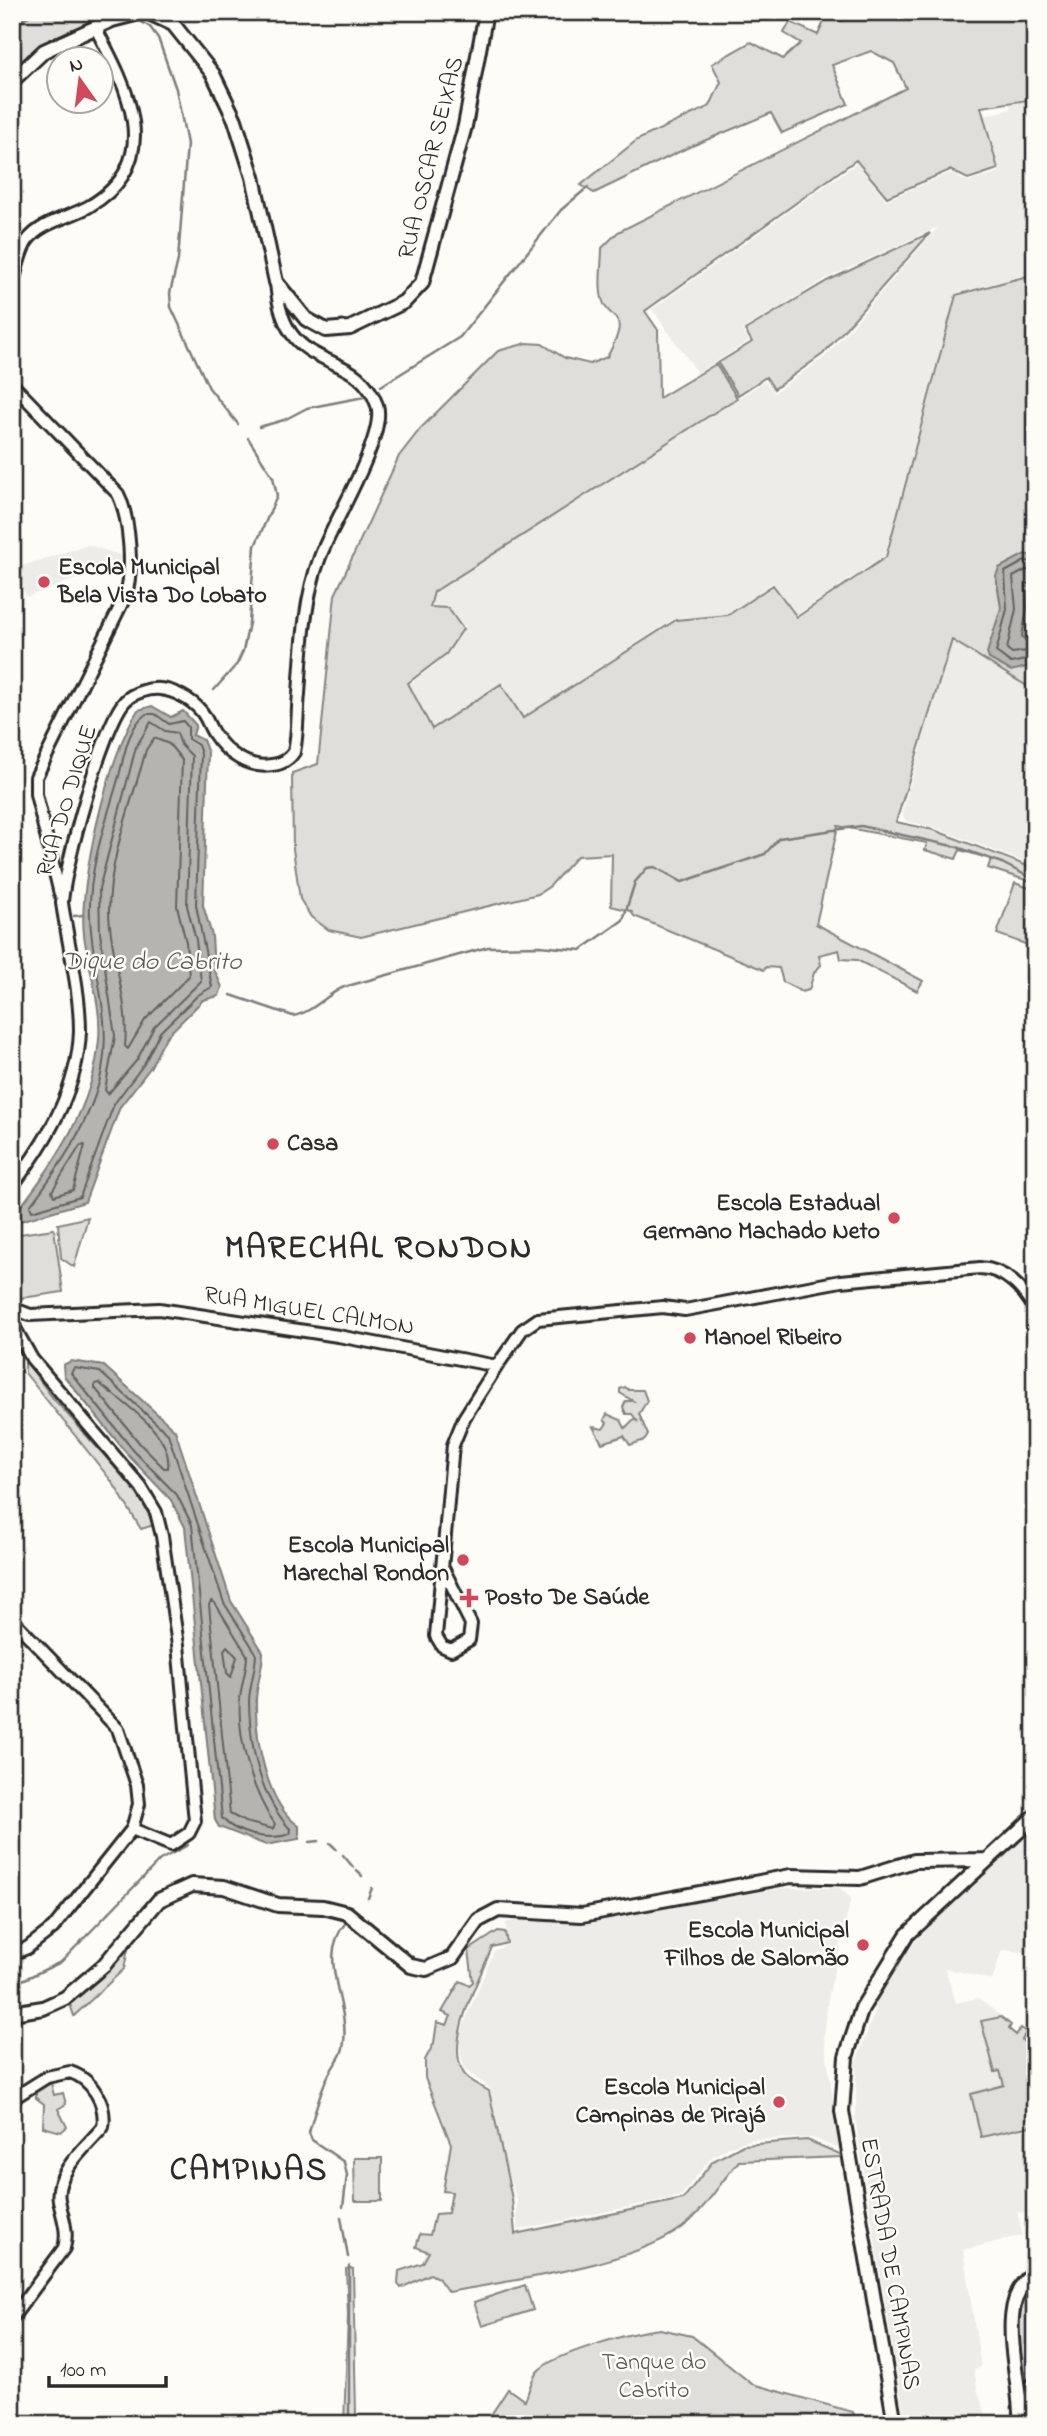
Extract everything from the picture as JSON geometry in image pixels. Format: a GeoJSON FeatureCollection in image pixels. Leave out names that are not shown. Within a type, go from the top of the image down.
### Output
{"type":"FeatureCollection","features":[{"type":"Feature","properties":{"kind":"highway"},"geometry":{"type":"LineString","coordinates":[[1026,2424],[1035,2385]]}},
{"type":"Feature","properties":{"kind":"main road","name":"RUA OSCAR SEIXAS"},"geometry":{"type":"LineString","coordinates":[[12,82],[39,54],[95,27],[145,12],[166,19],[213,74],[238,128],[253,177],[276,282],[306,319],[333,331],[350,328],[404,302],[418,290],[426,274],[466,126],[486,12]]}},
{"type":"Feature","properties":{"kind":"main road","name":"ESTRADA DE CAMPINAS"},"geometry":{"type":"LineString","coordinates":[[895,2424],[842,2111],[846,2057],[871,1990],[894,1953],[919,1922],[1035,1816]]}},
{"type":"Feature","properties":{"kind":"main road"},"geometry":{"type":"LineString","coordinates":[[12,2013],[43,2008],[71,1994],[104,1965],[159,1900],[192,1885],[224,1887],[278,1905],[341,1910],[361,1921],[411,1965],[426,1969],[452,1958],[479,1920],[498,1910],[582,1915],[791,1876],[860,1878],[919,1860],[986,1860]]}},
{"type":"Feature","properties":{"kind":"main road"},"geometry":{"type":"LineString","coordinates":[[1020,2424],[1012,2310],[1020,2286],[1035,2272]]}},
{"type":"Feature","properties":{"kind":"street"},"geometry":{"type":"LineString","coordinates":[[12,287],[24,246],[32,236],[46,225],[103,197],[132,155],[134,139],[130,100],[119,70],[95,27]]}},
{"type":"Feature","properties":{"kind":"street","name":"RUA DO DIQUE"},"geometry":{"type":"LineString","coordinates":[[12,1186],[53,1124],[70,1085],[76,1062],[79,1018],[62,903],[70,854],[116,717],[129,698],[159,688],[177,694],[199,708],[219,740],[246,762],[273,765],[288,760],[294,752],[301,651],[318,564],[365,461],[379,418],[374,398],[358,376],[314,355],[289,332],[278,306],[276,282]]}},
{"type":"Feature","properties":{"kind":"street"},"geometry":{"type":"LineString","coordinates":[[12,384],[118,494],[124,510],[131,571],[125,597],[36,777],[36,794],[62,903]]}},
{"type":"Feature","properties":{"kind":"street"},"geometry":{"type":"LineString","coordinates":[[12,396],[29,400]]}},
{"type":"Feature","properties":{"kind":"street"},"geometry":{"type":"LineString","coordinates":[[51,852],[70,854]]}},
{"type":"Feature","properties":{"kind":"street"},"geometry":{"type":"LineString","coordinates":[[444,1570],[471,1624],[469,1640],[451,1650],[442,1646],[436,1636],[444,1570],[450,1452],[464,1418],[497,1366],[522,1330],[538,1319],[663,1307],[685,1311],[841,1281],[980,1268],[996,1271],[1022,1290],[1035,1310]]}},
{"type":"Feature","properties":{"kind":"street"},"geometry":{"type":"LineString","coordinates":[[12,1308],[30,1315]]}},
{"type":"Feature","properties":{"kind":"street","name":"RUA MIGUEL CALMON"},"geometry":{"type":"LineString","coordinates":[[30,1315],[159,1310],[338,1336],[497,1366]]}},
{"type":"Feature","properties":{"kind":"street"},"geometry":{"type":"LineString","coordinates":[[30,1315],[13,1326],[32,1359],[141,1487],[160,1525],[178,1645],[195,1821],[190,1833],[171,1844],[132,1829]]}},
{"type":"Feature","properties":{"kind":"street"},"geometry":{"type":"LineString","coordinates":[[12,1619],[118,1729],[139,1804],[132,1829],[50,1931],[27,1948],[12,1954]]}},
{"type":"Feature","properties":{"kind":"street"},"geometry":{"type":"LineString","coordinates":[[12,2098],[47,2077],[70,2072],[93,2088],[102,2106],[104,2123],[60,2182],[58,2194],[66,2235],[64,2248],[12,2318]]}},
{"type":"Feature","properties":{"kind":"shaded area"},"geometry":{"type":"Polygon","coordinates":[[[1035,100],[1035,272],[955,294],[885,555],[797,615],[773,583],[728,614],[674,619],[523,717],[501,683],[433,728],[410,684],[445,657],[465,627],[448,607],[432,606],[435,593],[765,381],[774,393],[826,356],[938,227],[825,279],[742,330],[749,341],[698,373],[652,309],[857,163],[886,200],[950,173],[968,182],[1000,172],[984,116],[1011,109],[1010,103],[1035,100]]]}},
{"type":"Feature","properties":{"kind":"shaded area","name":"Escola Municipal Bela Vista Do Lobato"},"geometry":{"type":"Polygon","coordinates":[[[88,545],[123,556],[124,562],[26,597],[16,568],[88,545]]]}},
{"type":"Feature","properties":{"kind":"shaded area"},"geometry":{"type":"Polygon","coordinates":[[[952,640],[1035,691],[1035,866],[933,827],[906,821],[902,813],[952,640]]]}},
{"type":"Feature","properties":{"kind":"shaded area"},"geometry":{"type":"Polygon","coordinates":[[[1035,1825],[1035,1953],[1002,1950],[992,1980],[945,1968],[956,2003],[978,1998],[1001,2016],[981,2021],[995,2073],[1000,2072],[1004,2085],[971,2094],[980,2138],[1035,2126],[1035,2179],[1027,2181],[1035,2186],[1035,2214],[1017,2212],[1020,2223],[1035,2226],[1020,2224],[1022,2235],[963,2250],[981,2367],[974,2369],[978,2392],[989,2424],[905,2424],[855,2117],[836,2121],[840,2149],[812,2138],[752,2139],[730,2146],[711,2158],[681,2196],[517,2230],[517,2200],[507,2171],[490,2088],[465,2070],[460,2052],[460,2034],[494,1951],[509,1944],[505,1923],[517,1920],[569,1922],[783,1888],[840,1888],[851,1898],[828,1998],[824,2037],[836,2120],[856,2116],[856,2062],[876,2009],[870,2006],[902,1950],[909,1949],[951,1901],[1035,1825]]]}},
{"type":"Feature","properties":{"kind":"green space"},"geometry":{"type":"Polygon","coordinates":[[[12,12],[102,12],[99,19],[29,54],[12,73],[12,12]]]}},
{"type":"Feature","properties":{"kind":"green space"},"geometry":{"type":"Polygon","coordinates":[[[846,12],[1035,12],[1035,99],[981,107],[998,169],[968,179],[950,170],[887,197],[856,160],[645,311],[658,330],[659,398],[716,364],[737,398],[434,592],[430,607],[448,608],[463,629],[446,654],[408,683],[432,729],[501,684],[523,718],[676,620],[728,615],[773,585],[797,617],[886,557],[956,295],[1035,274],[1035,691],[952,640],[896,822],[934,830],[1035,869],[1035,883],[988,868],[991,859],[960,850],[956,859],[925,850],[927,843],[838,826],[816,924],[923,981],[917,991],[857,960],[841,959],[839,950],[819,955],[821,965],[814,973],[809,990],[802,992],[783,982],[779,968],[766,967],[764,970],[634,916],[631,911],[611,906],[612,854],[577,856],[550,886],[538,894],[361,937],[329,930],[311,917],[300,899],[293,849],[292,773],[318,764],[335,595],[399,456],[421,428],[498,351],[527,343],[542,344],[565,358],[590,364],[607,357],[615,341],[618,323],[604,303],[601,293],[602,248],[618,232],[906,88],[894,63],[871,51],[832,65],[848,104],[782,133],[771,113],[687,148],[594,193],[581,185],[637,140],[710,106],[721,82],[712,64],[751,42],[783,59],[801,43],[784,33],[790,22],[818,35],[826,17],[842,21],[846,12]]]}},
{"type":"Feature","properties":{"kind":"green space"},"geometry":{"type":"Polygon","coordinates":[[[930,233],[823,354],[774,389],[766,377],[738,395],[718,363],[752,342],[745,330],[827,281],[930,233]]]}},
{"type":"Feature","properties":{"kind":"green space"},"geometry":{"type":"Polygon","coordinates":[[[1015,883],[1035,890],[1035,927],[1028,945],[997,934],[1015,883]]]}},
{"type":"Feature","properties":{"kind":"green space"},"geometry":{"type":"Polygon","coordinates":[[[88,1217],[74,1267],[61,1258],[58,1224],[88,1217]]]}},
{"type":"Feature","properties":{"kind":"green space"},"geometry":{"type":"Polygon","coordinates":[[[54,1229],[63,1292],[15,1299],[12,1235],[54,1229]]]}},
{"type":"Feature","properties":{"kind":"green space"},"geometry":{"type":"Polygon","coordinates":[[[25,1360],[52,1397],[137,1492],[154,1525],[141,1529],[113,1483],[25,1373],[25,1360]]]}},
{"type":"Feature","properties":{"kind":"green space"},"geometry":{"type":"Polygon","coordinates":[[[625,1387],[629,1390],[643,1390],[647,1401],[639,1414],[648,1435],[645,1440],[630,1445],[624,1436],[602,1443],[593,1427],[603,1429],[607,1423],[604,1420],[607,1414],[621,1420],[625,1428],[634,1419],[638,1422],[632,1414],[626,1414],[623,1407],[626,1401],[633,1401],[620,1393],[620,1389],[625,1387]]]}},
{"type":"Feature","properties":{"kind":"green space"},"geometry":{"type":"Polygon","coordinates":[[[498,1931],[505,1932],[507,1943],[492,1947],[466,2009],[458,2043],[463,2072],[489,2091],[512,2199],[515,2234],[683,2199],[713,2161],[743,2145],[807,2140],[840,2154],[841,2157],[739,2161],[688,2223],[666,2238],[607,2260],[574,2269],[448,2292],[438,2278],[430,2274],[401,2288],[398,2284],[399,2271],[423,2263],[429,2252],[416,2247],[420,2234],[430,2235],[435,2214],[448,2213],[452,2192],[443,2191],[451,2144],[425,2078],[425,2060],[434,2043],[437,2022],[447,2025],[451,2016],[442,2012],[460,1981],[469,1985],[473,1982],[469,1950],[498,1931]]]}},
{"type":"Feature","properties":{"kind":"green space"},"geometry":{"type":"Polygon","coordinates":[[[129,1944],[124,1969],[74,2016],[70,2004],[103,1975],[129,1944]]]}},
{"type":"Feature","properties":{"kind":"green space"},"geometry":{"type":"Polygon","coordinates":[[[1001,2017],[1011,2025],[1009,2029],[1016,2035],[1021,2028],[1026,2032],[1022,2040],[1035,2051],[1035,2125],[981,2137],[971,2094],[1004,2085],[1000,2071],[995,2072],[981,2021],[1001,2017]]]}},
{"type":"Feature","properties":{"kind":"green space"},"geometry":{"type":"Polygon","coordinates":[[[51,2083],[54,2095],[63,2093],[66,2104],[58,2109],[67,2127],[61,2132],[43,2127],[44,2104],[36,2098],[36,2090],[51,2083]]]}},
{"type":"Feature","properties":{"kind":"green space"},"geometry":{"type":"Polygon","coordinates":[[[354,2158],[382,2158],[382,2201],[355,2201],[354,2158]]]}},
{"type":"Feature","properties":{"kind":"green space"},"geometry":{"type":"Polygon","coordinates":[[[346,2269],[353,2269],[356,2414],[355,2424],[344,2424],[348,2314],[346,2269]]]}},
{"type":"Feature","properties":{"kind":"green space"},"geometry":{"type":"Polygon","coordinates":[[[525,2285],[533,2310],[482,2326],[474,2302],[525,2285]]]}},
{"type":"Feature","properties":{"kind":"green space"},"geometry":{"type":"Polygon","coordinates":[[[1035,2285],[1035,2367],[1025,2410],[1018,2328],[1026,2297],[1035,2285]]]}},
{"type":"Feature","properties":{"kind":"green space","name":"Tanque do Cabrito"},"geometry":{"type":"Polygon","coordinates":[[[660,2329],[692,2336],[752,2384],[853,2412],[854,2415],[815,2424],[485,2424],[508,2389],[525,2401],[536,2374],[547,2364],[596,2344],[660,2329]]]}},
{"type":"Feature","properties":{"kind":"water"},"geometry":{"type":"Polygon","coordinates":[[[1025,554],[1035,557],[1035,665],[1011,671],[989,659],[987,653],[1001,608],[996,576],[999,568],[1025,554]]]}},
{"type":"Feature","properties":{"kind":"water","name":"Dique do Cabrito"},"geometry":{"type":"Polygon","coordinates":[[[152,706],[171,717],[183,711],[196,725],[193,735],[203,740],[208,753],[203,905],[212,936],[214,969],[222,987],[219,996],[203,1000],[166,1037],[150,1068],[120,1107],[85,1202],[17,1222],[15,1214],[58,1154],[81,1110],[96,1064],[99,1039],[97,1000],[84,935],[83,912],[91,852],[116,756],[138,710],[152,706]]]}},
{"type":"Feature","properties":{"kind":"water"},"geometry":{"type":"Polygon","coordinates":[[[71,1361],[104,1366],[175,1430],[231,1601],[263,1652],[256,1701],[260,1751],[278,1802],[299,1826],[299,1839],[266,1845],[219,1827],[215,1820],[185,1527],[171,1500],[129,1456],[64,1376],[63,1365],[71,1361]]]}},
{"type":"Feature","properties":{"kind":"waterway"},"geometry":{"type":"LineString","coordinates":[[12,26],[35,12]]}},
{"type":"Feature","properties":{"kind":"waterway"},"geometry":{"type":"LineString","coordinates":[[140,21],[150,27],[158,38],[176,89],[187,144],[178,260],[170,293],[171,307],[209,388],[238,424]]}},
{"type":"Feature","properties":{"kind":"waterway"},"geometry":{"type":"LineString","coordinates":[[381,386],[460,337],[561,210],[588,187]]}},
{"type":"Feature","properties":{"kind":"waterway"},"geometry":{"type":"LineString","coordinates":[[259,427],[284,420],[307,408],[364,397]]}},
{"type":"Feature","properties":{"kind":"waterway"},"geometry":{"type":"LineString","coordinates":[[214,690],[237,664],[243,651],[249,623],[255,546],[277,496],[273,477],[248,438]]}},
{"type":"Feature","properties":{"kind":"waterway"},"geometry":{"type":"LineString","coordinates":[[231,995],[293,1016],[307,1011],[344,987],[488,947],[540,946],[581,950],[623,920],[635,882],[647,868],[655,867],[682,882],[765,854],[779,838],[861,826],[957,847],[1002,863],[1035,880]]}},
{"type":"Feature","properties":{"kind":"waterway"},"geometry":{"type":"LineString","coordinates":[[74,916],[83,915]]}},
{"type":"Feature","properties":{"kind":"waterway"},"geometry":{"type":"LineString","coordinates":[[310,1842],[319,1841]]}},
{"type":"Feature","properties":{"kind":"waterway"},"geometry":{"type":"LineString","coordinates":[[330,1843],[336,1849]]}},
{"type":"Feature","properties":{"kind":"waterway"},"geometry":{"type":"LineString","coordinates":[[12,1985],[61,1962],[160,1860],[188,1845]]}},
{"type":"Feature","properties":{"kind":"waterway"},"geometry":{"type":"LineString","coordinates":[[343,1855],[353,1867]]}},
{"type":"Feature","properties":{"kind":"waterway"},"geometry":{"type":"LineString","coordinates":[[357,1871],[362,1876]]}},
{"type":"Feature","properties":{"kind":"waterway"},"geometry":{"type":"LineString","coordinates":[[368,1898],[372,1888]]}},
{"type":"Feature","properties":{"kind":"waterway"},"geometry":{"type":"LineString","coordinates":[[343,2207],[347,2175],[344,2162],[312,2140],[309,2133],[322,2090],[343,2047],[344,2026],[333,1964],[338,1935],[347,1921]]}},
{"type":"Feature","properties":{"kind":"waterway"},"geometry":{"type":"LineString","coordinates":[[341,2217],[348,2257]]}},
{"type":"Feature","properties":{"kind":"waterway"},"geometry":{"type":"LineString","coordinates":[[349,2266],[349,2424]]}},
{"type":"Feature","properties":{"kind":"place","name":"Escola Municipal Bela Vista Do Lobato"},"geometry":{"type":"Point","coordinates":[44,582]}},
{"type":"Feature","properties":{"kind":"place","name":"Casa"},"geometry":{"type":"Point","coordinates":[273,1144]}},
{"type":"Feature","properties":{"kind":"place","name":"Escola Estadual Germano Machado Neto"},"geometry":{"type":"Point","coordinates":[894,1218]}},
{"type":"Feature","properties":{"kind":"place","name":"Manoel Ribeiro"},"geometry":{"type":"Point","coordinates":[690,1338]}},
{"type":"Feature","properties":{"kind":"place","name":"Escola Municipal Marechal Rondon"},"geometry":{"type":"Point","coordinates":[463,1560]}},
{"type":"Feature","properties":{"kind":"place","name":"Posto De Saúde"},"geometry":{"type":"Point","coordinates":[469,1598]}},
{"type":"Feature","properties":{"kind":"place","name":"Escola Municipal Filhos de Salomão"},"geometry":{"type":"Point","coordinates":[863,1945]}},
{"type":"Feature","properties":{"kind":"place","name":"Escola Municipal Campinas de Pirajá"},"geometry":{"type":"Point","coordinates":[779,2102]}},
{"type":"Feature","properties":{"kind":"district","name":"MARECHAL RONDON"},"geometry":{"type":"Point","coordinates":[379,1249]}},
{"type":"Feature","properties":{"kind":"district","name":"CAMPINAS"},"geometry":{"type":"Point","coordinates":[249,2171]}}]}
